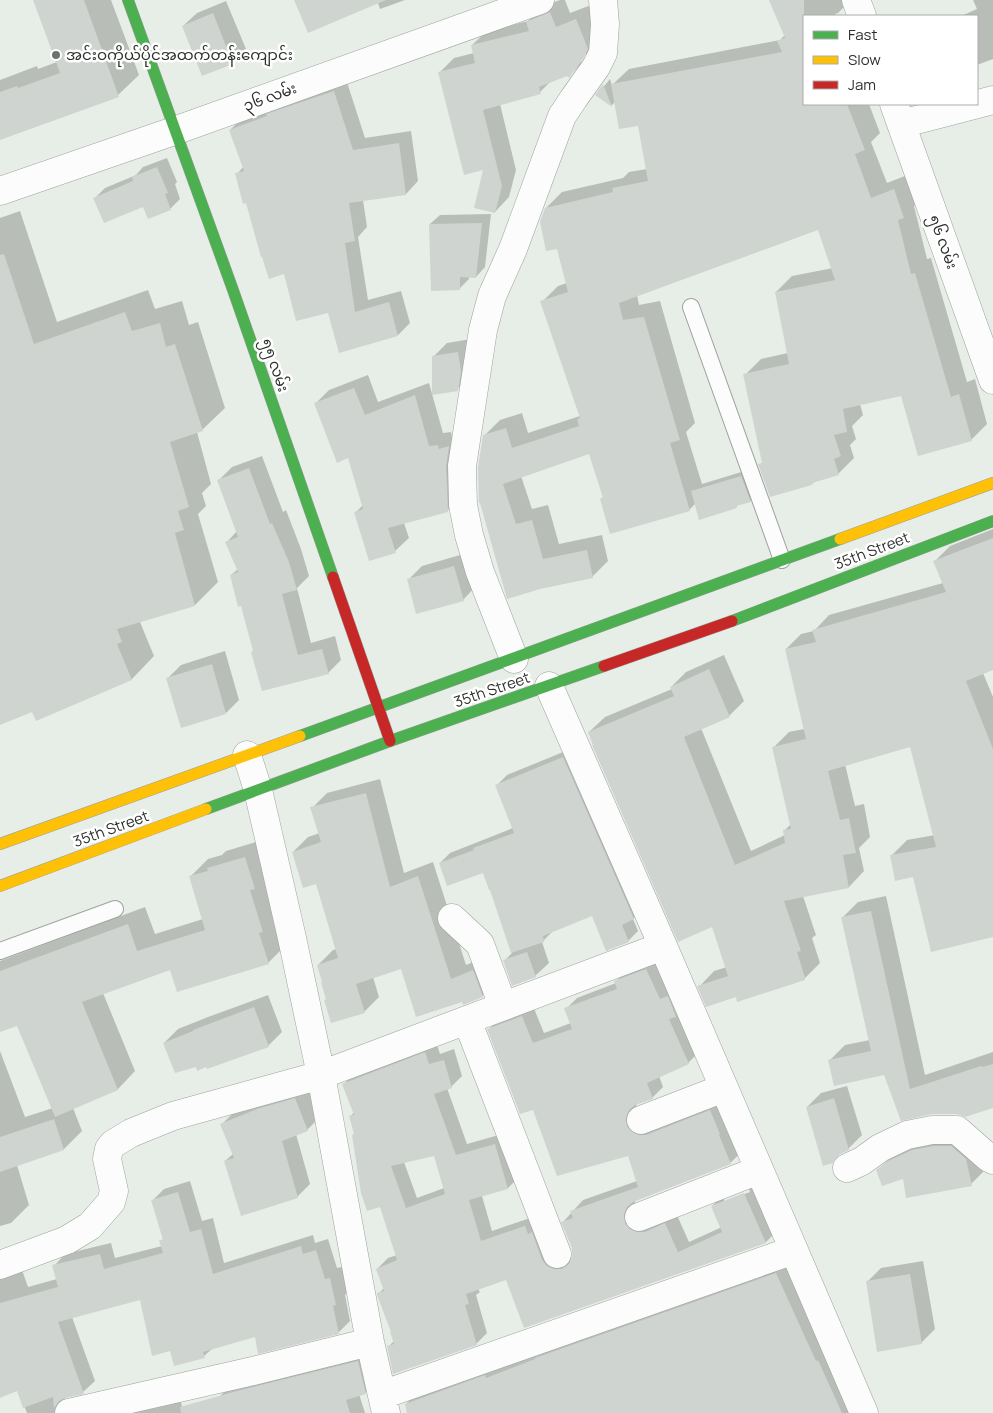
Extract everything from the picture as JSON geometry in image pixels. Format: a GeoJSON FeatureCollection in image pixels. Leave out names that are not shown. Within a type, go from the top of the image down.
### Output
{"type":"FeatureCollection","features":[{"type":"Feature","properties":{"kind":"main road","name":"၅၅ လမ်း"},"geometry":{"type":"LineString","coordinates":[[128,0],[236,299],[390,741]]}},
{"type":"Feature","properties":{"kind":"main road","name":"35th Street"},"geometry":{"type":"LineString","coordinates":[[0,844],[514,659],[993,483]]}},
{"type":"Feature","properties":{"kind":"main road","name":"35th Street"},"geometry":{"type":"LineString","coordinates":[[0,886],[390,741],[720,625],[993,521]]}},
{"type":"Feature","properties":{"kind":"street","name":"၃၆ လမ်း"},"geometry":{"type":"LineString","coordinates":[[0,191],[540,0]]}},
{"type":"Feature","properties":{"kind":"street"},"geometry":{"type":"LineString","coordinates":[[514,659],[480,572],[469,535],[464,506],[462,466],[483,330],[492,296],[513,249],[562,116],[596,67],[603,53],[605,24],[603,0]]}},
{"type":"Feature","properties":{"kind":"street"},"geometry":{"type":"LineString","coordinates":[[856,0],[862,15]]}},
{"type":"Feature","properties":{"kind":"street"},"geometry":{"type":"LineString","coordinates":[[978,102],[993,100]]}},
{"type":"Feature","properties":{"kind":"street"},"geometry":{"type":"LineString","coordinates":[[897,114],[959,105]]}},
{"type":"Feature","properties":{"kind":"street","name":"၅၆ လမ်း"},"geometry":{"type":"LineString","coordinates":[[897,114],[993,380]]}},
{"type":"Feature","properties":{"kind":"street"},"geometry":{"type":"LineString","coordinates":[[549,686],[864,1413]]}},
{"type":"Feature","properties":{"kind":"street"},"geometry":{"type":"LineString","coordinates":[[247,755],[258,790],[321,1075],[370,1342],[384,1404],[794,1250]]}},
{"type":"Feature","properties":{"kind":"street"},"geometry":{"type":"LineString","coordinates":[[452,918],[480,944],[503,1006]]}},
{"type":"Feature","properties":{"kind":"street"},"geometry":{"type":"LineString","coordinates":[[0,1265],[68,1240],[90,1226],[100,1216],[111,1202],[114,1191],[107,1159],[109,1149],[113,1144],[131,1133],[173,1116],[321,1075],[663,946]]}},
{"type":"Feature","properties":{"kind":"street"},"geometry":{"type":"LineString","coordinates":[[467,1020],[557,1254]]}},
{"type":"Feature","properties":{"kind":"street"},"geometry":{"type":"LineString","coordinates":[[641,1120],[724,1088]]}},
{"type":"Feature","properties":{"kind":"street"},"geometry":{"type":"LineString","coordinates":[[847,1168],[862,1162],[880,1148],[907,1135],[932,1130],[957,1130],[993,1160]]}},
{"type":"Feature","properties":{"kind":"street"},"geometry":{"type":"LineString","coordinates":[[638,1217],[759,1170]]}},
{"type":"Feature","properties":{"kind":"street"},"geometry":{"type":"LineString","coordinates":[[69,1413],[127,1407],[370,1342]]}},
{"type":"Feature","properties":{"kind":"lane"},"geometry":{"type":"LineString","coordinates":[[691,307],[782,560]]}},
{"type":"Feature","properties":{"kind":"lane"},"geometry":{"type":"LineString","coordinates":[[0,951],[115,909]]}},
{"type":"Feature","properties":{"kind":"building"},"geometry":{"type":"Polygon","coordinates":[[[33,0],[84,0],[119,97],[0,140],[0,92],[17,86],[18,88],[60,73],[33,0]]]}},
{"type":"Feature","properties":{"kind":"building"},"geometry":{"type":"Polygon","coordinates":[[[294,0],[386,0],[308,33],[294,0]]]}},
{"type":"Feature","properties":{"kind":"building"},"geometry":{"type":"Polygon","coordinates":[[[769,0],[804,0],[803,105],[847,105],[865,150],[855,154],[871,198],[894,189],[904,218],[898,220],[911,274],[915,273],[951,397],[959,394],[972,441],[918,456],[901,396],[843,409],[847,432],[834,435],[841,456],[834,459],[839,475],[770,497],[758,464],[762,463],[743,374],[789,364],[775,292],[835,280],[818,230],[619,303],[623,320],[644,317],[680,440],[670,443],[690,511],[610,534],[600,499],[603,498],[589,454],[503,484],[516,524],[532,520],[543,559],[587,550],[593,578],[540,589],[507,599],[479,503],[478,467],[483,435],[506,428],[512,448],[579,426],[577,419],[580,418],[540,301],[568,292],[557,249],[546,251],[540,222],[545,208],[613,192],[612,188],[648,181],[638,126],[619,129],[611,84],[782,52],[777,41],[785,38],[769,0]]]}},
{"type":"Feature","properties":{"kind":"building"},"geometry":{"type":"Polygon","coordinates":[[[550,12],[556,27],[576,19],[588,49],[569,78],[567,76],[539,87],[541,94],[483,110],[502,186],[495,213],[474,208],[483,170],[464,175],[438,72],[475,63],[471,45],[529,31],[526,22],[550,12]]]}},
{"type":"Feature","properties":{"kind":"building"},"geometry":{"type":"Polygon","coordinates":[[[213,13],[233,64],[202,76],[182,26],[213,13]]]}},
{"type":"Feature","properties":{"kind":"building"},"geometry":{"type":"Polygon","coordinates":[[[603,84],[612,107],[595,95],[603,84]]]}},
{"type":"Feature","properties":{"kind":"building"},"geometry":{"type":"Polygon","coordinates":[[[334,91],[353,150],[399,143],[406,195],[349,203],[355,241],[345,243],[355,312],[389,302],[398,336],[339,353],[328,313],[296,321],[284,274],[269,279],[246,203],[243,204],[235,173],[244,171],[229,130],[267,116],[266,114],[334,91]]]}},
{"type":"Feature","properties":{"kind":"building"},"geometry":{"type":"Polygon","coordinates":[[[157,167],[168,193],[165,194],[171,210],[148,219],[143,207],[104,223],[93,198],[133,181],[132,177],[157,167]]]}},
{"type":"Feature","properties":{"kind":"building"},"geometry":{"type":"Polygon","coordinates":[[[482,223],[476,278],[460,277],[460,290],[431,291],[429,224],[482,223]]]}},
{"type":"Feature","properties":{"kind":"building"},"geometry":{"type":"Polygon","coordinates":[[[4,254],[34,344],[125,312],[132,331],[160,323],[166,347],[175,344],[203,431],[170,442],[189,507],[178,511],[184,530],[175,533],[195,606],[117,629],[122,642],[117,644],[132,680],[36,721],[32,712],[0,725],[0,255],[4,254]]]}},
{"type":"Feature","properties":{"kind":"building"},"geometry":{"type":"Polygon","coordinates":[[[458,352],[461,372],[458,391],[432,395],[432,356],[458,352]]]}},
{"type":"Feature","properties":{"kind":"building"},"geometry":{"type":"Polygon","coordinates":[[[354,388],[365,415],[415,395],[429,446],[438,445],[439,449],[449,446],[446,466],[448,512],[388,528],[396,553],[369,561],[354,512],[363,509],[348,458],[337,463],[314,403],[354,388]]]}},
{"type":"Feature","properties":{"kind":"building"},"geometry":{"type":"Polygon","coordinates":[[[249,468],[270,524],[272,523],[289,562],[297,590],[282,594],[298,655],[322,649],[329,674],[262,691],[241,606],[238,607],[230,575],[238,572],[225,542],[238,537],[217,480],[249,468]]]}},
{"type":"Feature","properties":{"kind":"building"},"geometry":{"type":"Polygon","coordinates":[[[741,476],[751,502],[699,520],[691,491],[741,476]]]}},
{"type":"Feature","properties":{"kind":"building"},"geometry":{"type":"Polygon","coordinates":[[[993,538],[993,670],[966,681],[993,749],[993,937],[931,952],[913,877],[895,881],[890,855],[936,847],[910,747],[828,771],[840,820],[849,818],[856,853],[843,855],[849,888],[784,901],[801,951],[797,952],[805,980],[737,1002],[736,997],[706,1007],[697,986],[728,976],[712,927],[678,942],[588,732],[674,696],[670,687],[709,669],[730,717],[684,737],[735,865],[785,843],[783,830],[791,829],[772,747],[806,739],[785,649],[816,642],[812,630],[946,592],[933,561],[993,538]]]}},
{"type":"Feature","properties":{"kind":"building"},"geometry":{"type":"Polygon","coordinates":[[[454,566],[464,601],[416,614],[407,579],[454,566]]]}},
{"type":"Feature","properties":{"kind":"building"},"geometry":{"type":"Polygon","coordinates":[[[212,664],[226,714],[181,728],[166,678],[212,664]]]}},
{"type":"Feature","properties":{"kind":"building"},"geometry":{"type":"Polygon","coordinates":[[[563,757],[634,919],[622,925],[629,942],[606,951],[592,916],[543,936],[544,942],[511,953],[483,873],[447,886],[439,863],[514,833],[495,785],[563,757]]]}},
{"type":"Feature","properties":{"kind":"building"},"geometry":{"type":"Polygon","coordinates":[[[366,793],[390,887],[418,876],[451,979],[473,970],[483,997],[463,1005],[462,1002],[416,1017],[401,969],[356,984],[365,1013],[331,1023],[317,965],[338,958],[316,884],[303,888],[292,852],[321,842],[310,807],[366,793]]]}},
{"type":"Feature","properties":{"kind":"building"},"geometry":{"type":"Polygon","coordinates":[[[245,857],[255,889],[250,890],[263,932],[259,933],[269,964],[177,992],[170,970],[82,1002],[118,1090],[55,1117],[17,1026],[0,1032],[0,971],[128,924],[137,951],[205,930],[189,876],[208,871],[207,868],[245,857]]]}},
{"type":"Feature","properties":{"kind":"building"},"geometry":{"type":"Polygon","coordinates":[[[871,911],[910,1089],[981,1066],[993,1064],[993,1108],[965,1117],[957,1114],[932,1114],[901,1121],[884,1075],[834,1086],[828,1060],[871,1051],[841,917],[871,911]]]}},
{"type":"Feature","properties":{"kind":"building"},"geometry":{"type":"Polygon","coordinates":[[[527,952],[536,977],[512,986],[503,960],[527,952]]]}},
{"type":"Feature","properties":{"kind":"building"},"geometry":{"type":"Polygon","coordinates":[[[646,969],[660,999],[668,996],[676,1017],[669,1019],[689,1064],[647,1083],[653,1099],[635,1105],[629,1110],[626,1118],[627,1126],[632,1132],[646,1135],[710,1110],[731,1164],[633,1202],[627,1207],[624,1214],[625,1223],[630,1229],[637,1232],[645,1232],[665,1223],[678,1252],[722,1232],[711,1206],[744,1193],[766,1243],[524,1328],[506,1280],[466,1294],[469,1304],[465,1305],[477,1345],[393,1374],[387,1346],[394,1344],[377,1295],[377,1293],[384,1291],[376,1269],[397,1260],[380,1207],[367,1211],[361,1193],[352,1135],[354,1134],[349,1116],[354,1115],[342,1084],[425,1052],[429,1064],[444,1060],[452,1088],[434,1094],[456,1155],[495,1144],[508,1189],[469,1200],[481,1241],[525,1226],[528,1234],[532,1232],[542,1260],[547,1266],[554,1269],[562,1269],[569,1264],[572,1256],[572,1248],[561,1222],[573,1218],[570,1211],[638,1187],[628,1156],[557,1176],[533,1110],[520,1114],[487,1029],[522,1016],[533,1043],[572,1029],[564,1008],[617,989],[614,981],[646,969]],[[434,1156],[391,1166],[406,1208],[445,1194],[434,1156]]]}},
{"type":"Feature","properties":{"kind":"building"},"geometry":{"type":"Polygon","coordinates":[[[254,1007],[269,1047],[207,1069],[206,1067],[197,1071],[196,1067],[175,1073],[163,1043],[254,1007]]]}},
{"type":"Feature","properties":{"kind":"building"},"geometry":{"type":"Polygon","coordinates":[[[295,1098],[308,1131],[282,1141],[298,1198],[241,1216],[224,1161],[234,1158],[220,1124],[257,1109],[295,1098]]]}},
{"type":"Feature","properties":{"kind":"building"},"geometry":{"type":"Polygon","coordinates":[[[834,1098],[849,1150],[840,1154],[833,1163],[823,1166],[806,1107],[834,1098]]]}},
{"type":"Feature","properties":{"kind":"building"},"geometry":{"type":"Polygon","coordinates":[[[54,1119],[64,1150],[0,1172],[0,1137],[54,1119]]]}},
{"type":"Feature","properties":{"kind":"building"},"geometry":{"type":"Polygon","coordinates":[[[934,1146],[951,1146],[966,1159],[972,1186],[906,1198],[903,1179],[882,1186],[876,1170],[888,1161],[912,1150],[934,1146]]]}},
{"type":"Feature","properties":{"kind":"building"},"geometry":{"type":"Polygon","coordinates":[[[178,1192],[190,1232],[201,1229],[213,1274],[301,1246],[303,1254],[316,1250],[325,1279],[330,1278],[336,1305],[333,1306],[339,1334],[258,1354],[255,1337],[203,1352],[205,1358],[174,1366],[170,1351],[152,1356],[140,1300],[58,1322],[84,1394],[65,1398],[59,1401],[54,1408],[53,1397],[23,1408],[17,1391],[0,1398],[0,1303],[58,1287],[52,1265],[100,1254],[104,1269],[163,1253],[159,1240],[163,1240],[151,1200],[178,1192]]]}},
{"type":"Feature","properties":{"kind":"building"},"geometry":{"type":"Polygon","coordinates":[[[776,1273],[842,1413],[407,1413],[405,1404],[485,1375],[486,1378],[535,1358],[776,1273]]]}},
{"type":"Feature","properties":{"kind":"building"},"geometry":{"type":"Polygon","coordinates":[[[910,1274],[922,1344],[877,1352],[866,1281],[910,1274]]]}},
{"type":"Feature","properties":{"kind":"building"},"geometry":{"type":"Polygon","coordinates":[[[358,1361],[366,1394],[346,1400],[350,1413],[181,1413],[180,1407],[358,1361]]]}},
{"type":"Feature","properties":{"kind":"traffic: fast"},"geometry":{"type":"LineString","coordinates":[[128,0],[233,290],[333,577]]}},
{"type":"Feature","properties":{"kind":"traffic: fast"},"geometry":{"type":"LineString","coordinates":[[732,621],[993,521]]}},
{"type":"Feature","properties":{"kind":"traffic: fast"},"geometry":{"type":"LineString","coordinates":[[300,736],[840,539]]}},
{"type":"Feature","properties":{"kind":"traffic: fast"},"geometry":{"type":"LineString","coordinates":[[206,809],[390,741],[604,666]]}},
{"type":"Feature","properties":{"kind":"traffic: slow"},"geometry":{"type":"LineString","coordinates":[[840,539],[993,483]]}},
{"type":"Feature","properties":{"kind":"traffic: slow"},"geometry":{"type":"LineString","coordinates":[[0,844],[300,736]]}},
{"type":"Feature","properties":{"kind":"traffic: slow"},"geometry":{"type":"LineString","coordinates":[[0,886],[206,809]]}},
{"type":"Feature","properties":{"kind":"traffic: jam"},"geometry":{"type":"LineString","coordinates":[[333,577],[390,741]]}},
{"type":"Feature","properties":{"kind":"traffic: jam"},"geometry":{"type":"LineString","coordinates":[[604,666],[732,621]]}},
{"type":"Feature","properties":{"kind":"place","name":"အင်းဝကိုယ်ပိုင်အထက်တန်းကျောင်း"},"geometry":{"type":"Point","coordinates":[56,55]}}]}
